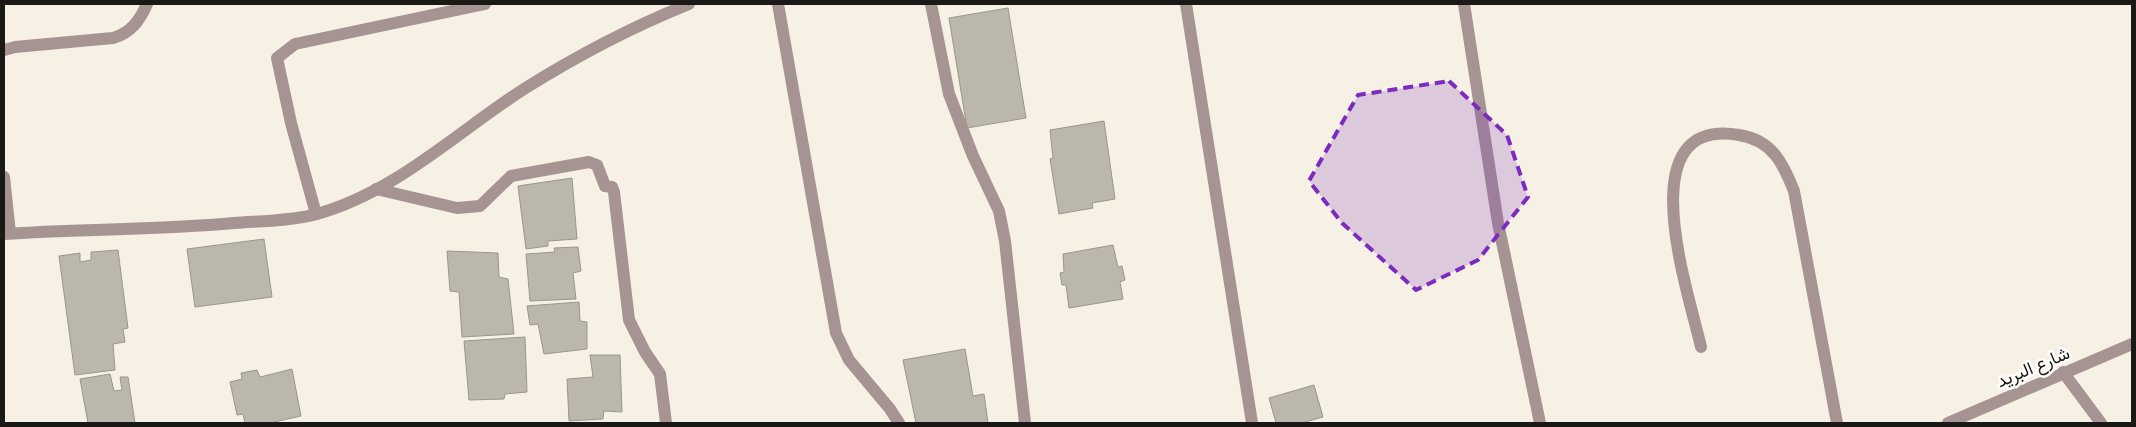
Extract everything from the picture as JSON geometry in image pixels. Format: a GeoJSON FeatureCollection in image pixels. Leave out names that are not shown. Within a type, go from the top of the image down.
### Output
{"type":"FeatureCollection","features":[{"type":"Feature","properties":{"kind":"street"},"geometry":{"type":"LineString","coordinates":[[4,50],[15,46],[114,38],[124,35],[142,16],[147,4]]}},
{"type":"Feature","properties":{"kind":"street"},"geometry":{"type":"LineString","coordinates":[[316,214],[291,123],[277,58],[295,44],[485,4]]}},
{"type":"Feature","properties":{"kind":"street"},"geometry":{"type":"LineString","coordinates":[[659,4],[674,10]]}},
{"type":"Feature","properties":{"kind":"street"},"geometry":{"type":"LineString","coordinates":[[4,177],[7,234],[163,229],[274,220],[316,214],[376,189],[441,148],[524,89],[594,50],[688,4]]}},
{"type":"Feature","properties":{"kind":"street"},"geometry":{"type":"LineString","coordinates":[[778,4],[836,333],[849,360],[890,409],[898,423]]}},
{"type":"Feature","properties":{"kind":"street"},"geometry":{"type":"LineString","coordinates":[[931,4],[949,94],[973,156],[999,211],[1025,423]]}},
{"type":"Feature","properties":{"kind":"street"},"geometry":{"type":"LineString","coordinates":[[1186,4],[1252,423]]}},
{"type":"Feature","properties":{"kind":"street"},"geometry":{"type":"LineString","coordinates":[[1464,4],[1498,223],[1540,423]]}},
{"type":"Feature","properties":{"kind":"street"},"geometry":{"type":"LineString","coordinates":[[1702,347],[1673,226],[1675,170],[1686,149],[1702,137],[1719,134],[1739,135],[1755,139],[1768,146],[1785,168],[1794,191],[1837,423]]}},
{"type":"Feature","properties":{"kind":"street"},"geometry":{"type":"LineString","coordinates":[[376,189],[457,208],[480,206],[511,176],[589,162],[596,165],[605,186],[612,187],[614,192],[629,320],[645,352],[660,374],[666,423]]}},
{"type":"Feature","properties":{"kind":"street","name":"شارع البريد"},"geometry":{"type":"LineString","coordinates":[[1948,423],[2132,344]]}},
{"type":"Feature","properties":{"kind":"street"},"geometry":{"type":"LineString","coordinates":[[2063,372],[2101,423]]}},
{"type":"Feature","properties":{"kind":"highlighted area"},"geometry":{"type":"Polygon","coordinates":[[[1449,81],[1507,135],[1528,197],[1478,260],[1416,290],[1342,223],[1309,181],[1358,95],[1449,81]]]}},
{"type":"Feature","properties":{"kind":"building"},"geometry":{"type":"Polygon","coordinates":[[[1008,8],[1026,118],[967,128],[949,18],[1008,8]]]}},
{"type":"Feature","properties":{"kind":"building"},"geometry":{"type":"Polygon","coordinates":[[[1104,121],[1115,199],[1092,203],[1093,208],[1059,214],[1050,159],[1053,158],[1050,130],[1104,121]]]}},
{"type":"Feature","properties":{"kind":"building"},"geometry":{"type":"Polygon","coordinates":[[[572,178],[577,239],[548,241],[548,246],[526,249],[518,186],[572,178]]]}},
{"type":"Feature","properties":{"kind":"building"},"geometry":{"type":"Polygon","coordinates":[[[264,239],[272,297],[195,307],[187,249],[264,239]]]}},
{"type":"Feature","properties":{"kind":"building"},"geometry":{"type":"Polygon","coordinates":[[[1113,245],[1118,267],[1122,266],[1125,280],[1120,282],[1123,299],[1069,308],[1066,285],[1062,285],[1060,273],[1064,272],[1063,254],[1113,245]]]}},
{"type":"Feature","properties":{"kind":"building"},"geometry":{"type":"Polygon","coordinates":[[[578,247],[581,271],[573,273],[576,299],[530,301],[526,254],[555,252],[554,248],[578,247]]]}},
{"type":"Feature","properties":{"kind":"building"},"geometry":{"type":"Polygon","coordinates":[[[118,250],[128,328],[123,329],[125,342],[113,344],[115,370],[75,375],[59,256],[80,253],[80,262],[91,260],[91,252],[118,250]]]}},
{"type":"Feature","properties":{"kind":"building"},"geometry":{"type":"Polygon","coordinates":[[[447,251],[498,253],[499,277],[508,279],[514,334],[462,337],[459,292],[450,291],[447,251]]]}},
{"type":"Feature","properties":{"kind":"building"},"geometry":{"type":"Polygon","coordinates":[[[579,302],[580,321],[587,322],[587,349],[544,354],[538,324],[530,325],[527,306],[579,302]]]}},
{"type":"Feature","properties":{"kind":"building"},"geometry":{"type":"Polygon","coordinates":[[[525,337],[527,392],[505,394],[504,399],[469,400],[464,341],[525,337]]]}},
{"type":"Feature","properties":{"kind":"building"},"geometry":{"type":"Polygon","coordinates":[[[965,349],[973,396],[984,394],[988,423],[916,423],[903,360],[965,349]]]}},
{"type":"Feature","properties":{"kind":"building"},"geometry":{"type":"Polygon","coordinates":[[[590,355],[620,355],[622,412],[604,411],[603,419],[569,421],[567,379],[593,377],[590,355]]]}},
{"type":"Feature","properties":{"kind":"building"},"geometry":{"type":"Polygon","coordinates":[[[292,369],[301,416],[270,423],[245,423],[243,414],[237,415],[230,382],[242,379],[241,373],[257,370],[260,377],[292,369]]]}},
{"type":"Feature","properties":{"kind":"building"},"geometry":{"type":"Polygon","coordinates":[[[110,374],[114,391],[122,390],[120,377],[128,377],[135,423],[88,423],[80,379],[110,374]]]}},
{"type":"Feature","properties":{"kind":"building"},"geometry":{"type":"Polygon","coordinates":[[[1314,385],[1323,417],[1302,423],[1276,423],[1269,398],[1314,385]]]}}]}
